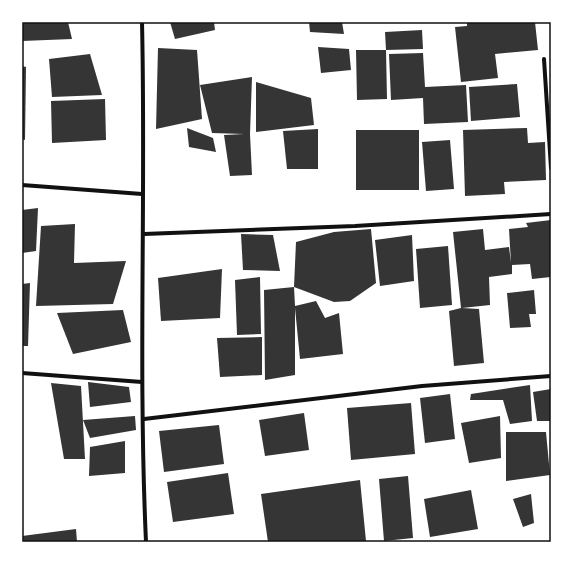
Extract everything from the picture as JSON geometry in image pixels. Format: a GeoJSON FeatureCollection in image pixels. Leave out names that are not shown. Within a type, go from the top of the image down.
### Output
{"type":"FeatureCollection","features":[{"type":"Feature","properties":{"kind":"street"},"geometry":{"type":"LineString","coordinates":[[142,22],[142,194],[144,234],[142,382],[146,542]]}},
{"type":"Feature","properties":{"kind":"street"},"geometry":{"type":"LineString","coordinates":[[544,59],[551,168]]}},
{"type":"Feature","properties":{"kind":"street"},"geometry":{"type":"LineString","coordinates":[[22,185],[142,194]]}},
{"type":"Feature","properties":{"kind":"street"},"geometry":{"type":"LineString","coordinates":[[144,234],[355,226],[551,214]]}},
{"type":"Feature","properties":{"kind":"street"},"geometry":{"type":"LineString","coordinates":[[22,373],[142,382]]}},
{"type":"Feature","properties":{"kind":"street"},"geometry":{"type":"LineString","coordinates":[[144,419],[422,386],[551,376]]}},
{"type":"Feature","properties":{"kind":"building"},"geometry":{"type":"Polygon","coordinates":[[[22,22],[68,22],[72,39],[22,41],[22,22]]]}},
{"type":"Feature","properties":{"kind":"building"},"geometry":{"type":"Polygon","coordinates":[[[170,22],[214,22],[215,30],[175,39],[170,22]]]}},
{"type":"Feature","properties":{"kind":"building"},"geometry":{"type":"Polygon","coordinates":[[[309,22],[342,22],[344,34],[310,32],[309,22]]]}},
{"type":"Feature","properties":{"kind":"building"},"geometry":{"type":"Polygon","coordinates":[[[467,22],[535,22],[538,50],[495,54],[498,78],[461,82],[455,27],[467,26],[467,22]]]}},
{"type":"Feature","properties":{"kind":"building"},"geometry":{"type":"Polygon","coordinates":[[[422,30],[423,49],[386,50],[385,32],[422,30]]]}},
{"type":"Feature","properties":{"kind":"building"},"geometry":{"type":"Polygon","coordinates":[[[318,47],[349,49],[351,70],[321,73],[318,47]]]}},
{"type":"Feature","properties":{"kind":"building"},"geometry":{"type":"Polygon","coordinates":[[[158,48],[197,50],[202,119],[156,129],[158,48]]]}},
{"type":"Feature","properties":{"kind":"building"},"geometry":{"type":"Polygon","coordinates":[[[356,50],[386,50],[387,99],[357,100],[356,50]]]}},
{"type":"Feature","properties":{"kind":"building"},"geometry":{"type":"Polygon","coordinates":[[[423,53],[425,87],[466,85],[468,122],[424,124],[423,98],[391,100],[389,54],[423,53]]]}},
{"type":"Feature","properties":{"kind":"building"},"geometry":{"type":"Polygon","coordinates":[[[90,54],[102,95],[52,97],[49,59],[90,54]]]}},
{"type":"Feature","properties":{"kind":"building"},"geometry":{"type":"Polygon","coordinates":[[[22,66],[26,67],[25,140],[22,139],[22,66]]]}},
{"type":"Feature","properties":{"kind":"building"},"geometry":{"type":"Polygon","coordinates":[[[252,77],[250,134],[252,175],[230,176],[224,135],[244,134],[212,133],[200,85],[252,77]]]}},
{"type":"Feature","properties":{"kind":"building"},"geometry":{"type":"Polygon","coordinates":[[[256,82],[311,98],[314,125],[256,132],[256,82]]]}},
{"type":"Feature","properties":{"kind":"building"},"geometry":{"type":"Polygon","coordinates":[[[517,84],[520,117],[471,121],[469,87],[517,84]]]}},
{"type":"Feature","properties":{"kind":"building"},"geometry":{"type":"Polygon","coordinates":[[[105,99],[106,140],[52,143],[51,101],[105,99]]]}},
{"type":"Feature","properties":{"kind":"building"},"geometry":{"type":"Polygon","coordinates":[[[187,128],[213,138],[216,152],[189,147],[187,128]]]}},
{"type":"Feature","properties":{"kind":"building"},"geometry":{"type":"Polygon","coordinates":[[[527,128],[528,143],[545,142],[546,180],[504,182],[505,194],[465,196],[463,130],[527,128]]]}},
{"type":"Feature","properties":{"kind":"building"},"geometry":{"type":"Polygon","coordinates":[[[318,129],[318,169],[287,169],[283,131],[318,129]]]}},
{"type":"Feature","properties":{"kind":"building"},"geometry":{"type":"Polygon","coordinates":[[[356,130],[419,130],[419,190],[356,190],[356,130]]]}},
{"type":"Feature","properties":{"kind":"building"},"geometry":{"type":"Polygon","coordinates":[[[450,140],[454,189],[426,191],[422,142],[450,140]]]}},
{"type":"Feature","properties":{"kind":"building"},"geometry":{"type":"Polygon","coordinates":[[[38,208],[36,251],[22,253],[22,210],[38,208]]]}},
{"type":"Feature","properties":{"kind":"building"},"geometry":{"type":"Polygon","coordinates":[[[551,220],[551,277],[532,279],[530,264],[512,265],[512,274],[489,277],[490,305],[462,308],[479,309],[484,363],[454,366],[449,311],[461,308],[453,232],[483,229],[485,250],[509,247],[511,263],[509,229],[528,227],[526,223],[551,220]]]}},
{"type":"Feature","properties":{"kind":"building"},"geometry":{"type":"Polygon","coordinates":[[[75,224],[74,263],[126,261],[113,304],[36,306],[41,226],[75,224]]]}},
{"type":"Feature","properties":{"kind":"building"},"geometry":{"type":"Polygon","coordinates":[[[371,229],[376,283],[350,301],[334,302],[294,287],[296,242],[334,232],[371,229]]]}},
{"type":"Feature","properties":{"kind":"building"},"geometry":{"type":"Polygon","coordinates":[[[241,234],[273,235],[280,271],[243,270],[241,234]]]}},
{"type":"Feature","properties":{"kind":"building"},"geometry":{"type":"Polygon","coordinates":[[[412,235],[414,281],[380,286],[375,240],[412,235]]]}},
{"type":"Feature","properties":{"kind":"building"},"geometry":{"type":"Polygon","coordinates":[[[448,246],[452,305],[420,308],[416,249],[448,246]]]}},
{"type":"Feature","properties":{"kind":"building"},"geometry":{"type":"Polygon","coordinates":[[[222,269],[220,318],[161,321],[158,278],[222,269]]]}},
{"type":"Feature","properties":{"kind":"building"},"geometry":{"type":"Polygon","coordinates":[[[260,277],[261,334],[237,335],[235,280],[260,277]]]}},
{"type":"Feature","properties":{"kind":"building"},"geometry":{"type":"Polygon","coordinates":[[[30,283],[28,346],[22,346],[22,284],[30,283]]]}},
{"type":"Feature","properties":{"kind":"building"},"geometry":{"type":"Polygon","coordinates":[[[294,287],[295,306],[316,301],[325,318],[339,313],[343,354],[300,359],[295,308],[295,375],[265,380],[264,290],[294,287]]]}},
{"type":"Feature","properties":{"kind":"building"},"geometry":{"type":"Polygon","coordinates":[[[534,290],[536,314],[529,314],[531,327],[510,328],[507,293],[534,290]]]}},
{"type":"Feature","properties":{"kind":"building"},"geometry":{"type":"Polygon","coordinates":[[[123,310],[131,342],[73,354],[57,313],[123,310]]]}},
{"type":"Feature","properties":{"kind":"building"},"geometry":{"type":"Polygon","coordinates":[[[262,337],[262,375],[220,377],[217,338],[262,337]]]}},
{"type":"Feature","properties":{"kind":"building"},"geometry":{"type":"Polygon","coordinates":[[[88,382],[129,387],[131,402],[90,407],[88,382]]]}},
{"type":"Feature","properties":{"kind":"building"},"geometry":{"type":"Polygon","coordinates":[[[51,383],[81,386],[85,459],[64,459],[51,383]]]}},
{"type":"Feature","properties":{"kind":"building"},"geometry":{"type":"Polygon","coordinates":[[[530,385],[532,421],[510,424],[503,400],[470,400],[471,394],[530,385]]]}},
{"type":"Feature","properties":{"kind":"building"},"geometry":{"type":"Polygon","coordinates":[[[551,389],[551,421],[537,421],[533,392],[551,389]]]}},
{"type":"Feature","properties":{"kind":"building"},"geometry":{"type":"Polygon","coordinates":[[[450,394],[455,439],[425,443],[420,398],[450,394]]]}},
{"type":"Feature","properties":{"kind":"building"},"geometry":{"type":"Polygon","coordinates":[[[411,403],[415,454],[351,460],[347,408],[411,403]]]}},
{"type":"Feature","properties":{"kind":"building"},"geometry":{"type":"Polygon","coordinates":[[[304,413],[309,450],[265,456],[259,420],[304,413]]]}},
{"type":"Feature","properties":{"kind":"building"},"geometry":{"type":"Polygon","coordinates":[[[135,416],[136,430],[90,438],[83,420],[135,416]]]}},
{"type":"Feature","properties":{"kind":"building"},"geometry":{"type":"Polygon","coordinates":[[[500,416],[501,458],[469,463],[461,423],[500,416]]]}},
{"type":"Feature","properties":{"kind":"building"},"geometry":{"type":"Polygon","coordinates":[[[219,425],[224,464],[164,472],[159,431],[219,425]]]}},
{"type":"Feature","properties":{"kind":"building"},"geometry":{"type":"Polygon","coordinates":[[[506,432],[546,432],[550,475],[506,481],[506,432]]]}},
{"type":"Feature","properties":{"kind":"building"},"geometry":{"type":"Polygon","coordinates":[[[125,441],[125,473],[89,476],[90,447],[125,441]]]}},
{"type":"Feature","properties":{"kind":"building"},"geometry":{"type":"Polygon","coordinates":[[[228,473],[234,514],[173,522],[167,482],[228,473]]]}},
{"type":"Feature","properties":{"kind":"building"},"geometry":{"type":"Polygon","coordinates":[[[408,476],[413,538],[384,541],[379,479],[408,476]]]}},
{"type":"Feature","properties":{"kind":"building"},"geometry":{"type":"Polygon","coordinates":[[[360,480],[366,541],[268,542],[261,494],[360,480]]]}},
{"type":"Feature","properties":{"kind":"building"},"geometry":{"type":"Polygon","coordinates":[[[471,490],[478,529],[430,537],[424,499],[471,490]]]}},
{"type":"Feature","properties":{"kind":"building"},"geometry":{"type":"Polygon","coordinates":[[[531,494],[534,523],[523,527],[513,499],[531,494]]]}},
{"type":"Feature","properties":{"kind":"building"},"geometry":{"type":"Polygon","coordinates":[[[76,529],[77,542],[22,542],[22,536],[76,529]]]}}]}
